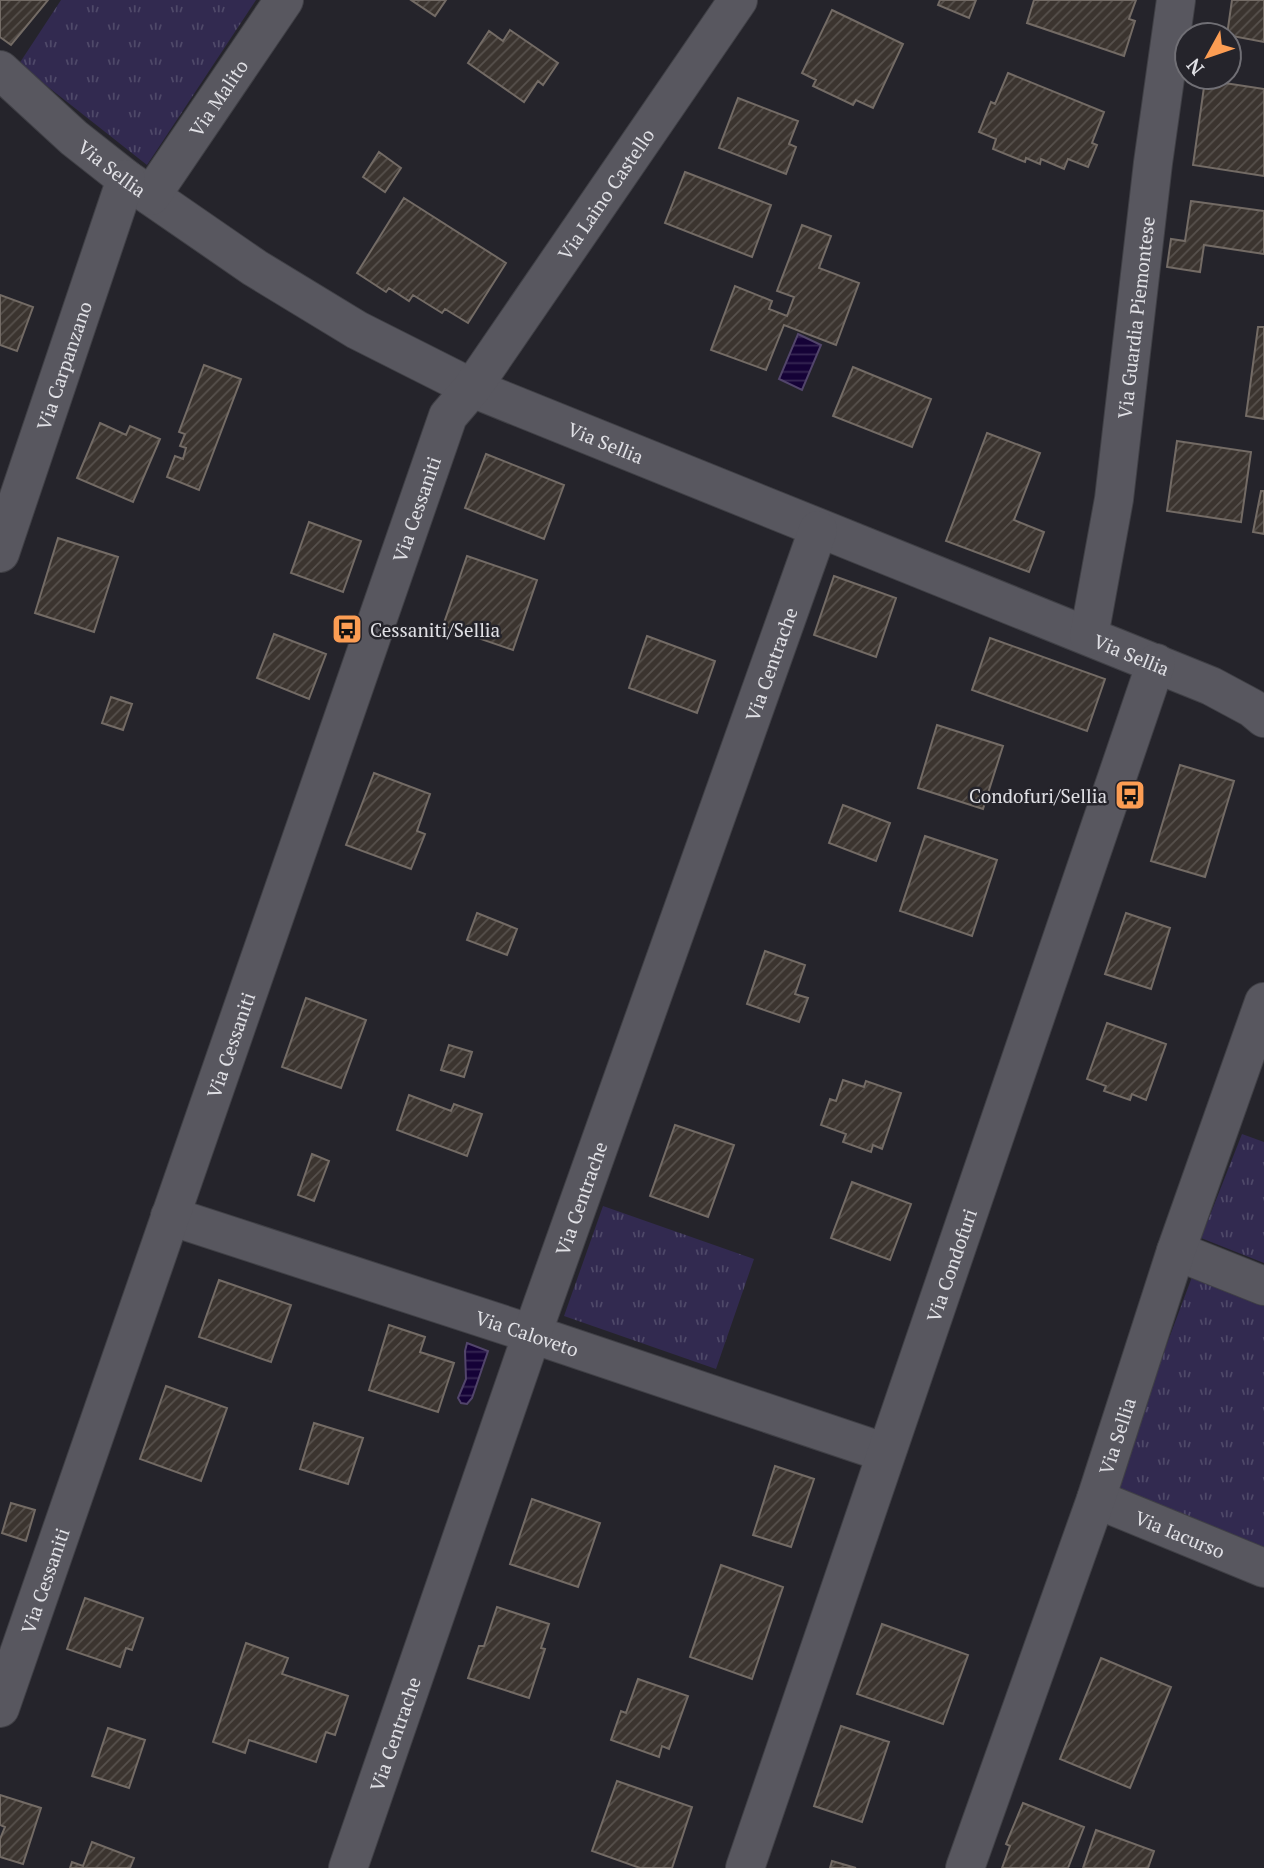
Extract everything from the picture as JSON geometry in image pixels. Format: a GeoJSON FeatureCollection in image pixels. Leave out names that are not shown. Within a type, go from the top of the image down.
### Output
{"type":"FeatureCollection","features":[{"type":"Feature","properties":{"kind":"street","name":"Via Malito"},"geometry":{"type":"LineString","coordinates":[[139,187],[284,0]]}},
{"type":"Feature","properties":{"kind":"street","name":"Via Laino Castello"},"geometry":{"type":"LineString","coordinates":[[472,388],[738,0]]}},
{"type":"Feature","properties":{"kind":"street","name":"Via Guardia Piemontese"},"geometry":{"type":"LineString","coordinates":[[1089,636],[1114,499],[1153,163],[1176,0]]}},
{"type":"Feature","properties":{"kind":"street","name":"Via Sellia"},"geometry":{"type":"LineString","coordinates":[[0,70],[74,138],[255,268],[324,311],[472,388],[818,530],[1156,663],[1221,692],[1264,718]]}},
{"type":"Feature","properties":{"kind":"street","name":"Via Carpanzano"},"geometry":{"type":"LineString","coordinates":[[0,553],[139,187]]}},
{"type":"Feature","properties":{"kind":"street","name":"Via Cessaniti"},"geometry":{"type":"LineString","coordinates":[[0,1708],[448,416],[472,388]]}},
{"type":"Feature","properties":{"kind":"street","name":"Via Centrache"},"geometry":{"type":"LineString","coordinates":[[348,1868],[532,1334],[818,530]]}},
{"type":"Feature","properties":{"kind":"street","name":"Via Condofuri"},"geometry":{"type":"LineString","coordinates":[[745,1868],[1156,663]]}},
{"type":"Feature","properties":{"kind":"street","name":"Via Sellia"},"geometry":{"type":"LineString","coordinates":[[965,1868],[1096,1500],[1176,1251],[1264,1002]]}},
{"type":"Feature","properties":{"kind":"street","name":"Via Caloveto"},"geometry":{"type":"LineString","coordinates":[[170,1216],[886,1453]]}},
{"type":"Feature","properties":{"kind":"street"},"geometry":{"type":"LineString","coordinates":[[1176,1251],[1264,1286]]}},
{"type":"Feature","properties":{"kind":"street","name":"Via Iacurso"},"geometry":{"type":"LineString","coordinates":[[1096,1500],[1264,1568]]}},
{"type":"Feature","properties":{"kind":"green space"},"geometry":{"type":"Polygon","coordinates":[[[61,0],[256,0],[147,165],[19,64],[61,0]]]}},
{"type":"Feature","properties":{"kind":"green space"},"geometry":{"type":"Polygon","coordinates":[[[1242,1134],[1264,1142],[1264,1263],[1201,1238],[1242,1134]]]}},
{"type":"Feature","properties":{"kind":"green space"},"geometry":{"type":"Polygon","coordinates":[[[603,1206],[754,1259],[716,1369],[564,1316],[603,1206]]]}},
{"type":"Feature","properties":{"kind":"green space"},"geometry":{"type":"Polygon","coordinates":[[[1192,1277],[1264,1304],[1264,1551],[1111,1493],[1192,1277]]]}},
{"type":"Feature","properties":{"kind":"shaded area"},"geometry":{"type":"Polygon","coordinates":[[[798,334],[821,345],[802,390],[779,379],[798,334]]]}},
{"type":"Feature","properties":{"kind":"shaded area"},"geometry":{"type":"Polygon","coordinates":[[[467,1343],[488,1351],[472,1398],[467,1404],[461,1403],[458,1398],[466,1379],[467,1343]]]}},
{"type":"Feature","properties":{"kind":"building"},"geometry":{"type":"Polygon","coordinates":[[[0,0],[48,0],[11,45],[0,37],[0,0]]]}},
{"type":"Feature","properties":{"kind":"building"},"geometry":{"type":"Polygon","coordinates":[[[411,0],[446,0],[435,16],[411,0]]]}},
{"type":"Feature","properties":{"kind":"building"},"geometry":{"type":"Polygon","coordinates":[[[940,0],[976,0],[969,18],[938,5],[940,0]]]}},
{"type":"Feature","properties":{"kind":"building"},"geometry":{"type":"Polygon","coordinates":[[[1034,0],[1136,0],[1129,19],[1135,21],[1124,56],[1027,23],[1034,0]]]}},
{"type":"Feature","properties":{"kind":"building"},"geometry":{"type":"Polygon","coordinates":[[[1232,0],[1264,0],[1264,42],[1243,38],[1243,21],[1229,21],[1232,0]]]}},
{"type":"Feature","properties":{"kind":"building"},"geometry":{"type":"Polygon","coordinates":[[[832,10],[903,44],[873,108],[856,100],[853,105],[813,86],[816,80],[802,73],[832,10]]]}},
{"type":"Feature","properties":{"kind":"building"},"geometry":{"type":"Polygon","coordinates":[[[510,30],[558,63],[543,85],[538,81],[524,102],[468,63],[489,31],[503,41],[510,30]]]}},
{"type":"Feature","properties":{"kind":"building"},"geometry":{"type":"Polygon","coordinates":[[[1008,73],[1104,112],[1092,143],[1097,145],[1088,167],[1068,159],[1064,169],[1041,159],[1040,164],[1026,158],[1025,162],[993,149],[996,139],[979,132],[991,102],[995,104],[1008,73]]]}},
{"type":"Feature","properties":{"kind":"building"},"geometry":{"type":"Polygon","coordinates":[[[1243,86],[1264,89],[1264,176],[1193,165],[1203,91],[1243,91],[1243,86]]]}},
{"type":"Feature","properties":{"kind":"building"},"geometry":{"type":"Polygon","coordinates":[[[738,98],[798,121],[789,144],[796,147],[786,174],[719,148],[738,98]]]}},
{"type":"Feature","properties":{"kind":"building"},"geometry":{"type":"Polygon","coordinates":[[[379,152],[401,168],[385,192],[363,177],[379,152]]]}},
{"type":"Feature","properties":{"kind":"building"},"geometry":{"type":"Polygon","coordinates":[[[685,172],[771,205],[752,257],[665,223],[685,172]]]}},
{"type":"Feature","properties":{"kind":"building"},"geometry":{"type":"Polygon","coordinates":[[[404,198],[506,263],[468,323],[445,309],[442,313],[413,295],[409,301],[389,288],[386,292],[357,273],[404,198]]]}},
{"type":"Feature","properties":{"kind":"building"},"geometry":{"type":"Polygon","coordinates":[[[1191,201],[1264,211],[1264,254],[1204,245],[1200,272],[1167,267],[1171,239],[1185,241],[1191,201]]]}},
{"type":"Feature","properties":{"kind":"building"},"geometry":{"type":"Polygon","coordinates":[[[802,225],[831,236],[819,268],[859,283],[836,345],[784,325],[766,370],[711,350],[735,286],[772,301],[769,309],[787,316],[794,297],[777,291],[802,225]]]}},
{"type":"Feature","properties":{"kind":"building"},"geometry":{"type":"Polygon","coordinates":[[[0,295],[33,307],[17,351],[0,345],[0,295]]]}},
{"type":"Feature","properties":{"kind":"building"},"geometry":{"type":"Polygon","coordinates":[[[1258,327],[1264,327],[1264,419],[1246,416],[1258,327]]]}},
{"type":"Feature","properties":{"kind":"building"},"geometry":{"type":"Polygon","coordinates":[[[204,365],[241,379],[199,490],[167,477],[175,456],[183,459],[186,448],[180,446],[185,434],[179,432],[204,365]]]}},
{"type":"Feature","properties":{"kind":"building"},"geometry":{"type":"Polygon","coordinates":[[[853,367],[931,399],[912,447],[833,416],[853,367]]]}},
{"type":"Feature","properties":{"kind":"building"},"geometry":{"type":"Polygon","coordinates":[[[100,423],[126,435],[130,426],[160,439],[133,502],[77,478],[100,423]]]}},
{"type":"Feature","properties":{"kind":"building"},"geometry":{"type":"Polygon","coordinates":[[[987,433],[1040,453],[1014,520],[1044,532],[1029,572],[946,541],[987,433]]]}},
{"type":"Feature","properties":{"kind":"building"},"geometry":{"type":"Polygon","coordinates":[[[1177,441],[1251,452],[1241,522],[1167,511],[1177,441]]]}},
{"type":"Feature","properties":{"kind":"building"},"geometry":{"type":"Polygon","coordinates":[[[486,454],[564,485],[544,539],[465,508],[486,454]]]}},
{"type":"Feature","properties":{"kind":"building"},"geometry":{"type":"Polygon","coordinates":[[[1261,491],[1264,491],[1264,534],[1253,532],[1261,491]]]}},
{"type":"Feature","properties":{"kind":"building"},"geometry":{"type":"Polygon","coordinates":[[[309,522],[361,541],[343,592],[291,573],[309,522]]]}},
{"type":"Feature","properties":{"kind":"building"},"geometry":{"type":"Polygon","coordinates":[[[58,538],[118,557],[94,632],[35,613],[58,538]]]}},
{"type":"Feature","properties":{"kind":"building"},"geometry":{"type":"Polygon","coordinates":[[[467,556],[537,580],[513,650],[443,626],[467,556]]]}},
{"type":"Feature","properties":{"kind":"building"},"geometry":{"type":"Polygon","coordinates":[[[834,576],[896,598],[876,657],[814,635],[834,576]]]}},
{"type":"Feature","properties":{"kind":"building"},"geometry":{"type":"Polygon","coordinates":[[[274,634],[326,654],[309,699],[257,678],[274,634]]]}},
{"type":"Feature","properties":{"kind":"building"},"geometry":{"type":"Polygon","coordinates":[[[647,636],[715,661],[697,713],[629,688],[647,636]]]}},
{"type":"Feature","properties":{"kind":"building"},"geometry":{"type":"Polygon","coordinates":[[[990,638],[1105,679],[1087,731],[972,690],[990,638]]]}},
{"type":"Feature","properties":{"kind":"building"},"geometry":{"type":"Polygon","coordinates":[[[111,697],[132,704],[123,730],[102,723],[111,697]]]}},
{"type":"Feature","properties":{"kind":"building"},"geometry":{"type":"Polygon","coordinates":[[[937,725],[1003,746],[983,809],[918,788],[937,725]]]}},
{"type":"Feature","properties":{"kind":"building"},"geometry":{"type":"Polygon","coordinates":[[[1180,765],[1234,781],[1205,877],[1151,861],[1180,765]]]}},
{"type":"Feature","properties":{"kind":"building"},"geometry":{"type":"Polygon","coordinates":[[[374,773],[430,794],[417,831],[425,834],[411,869],[346,845],[374,773]]]}},
{"type":"Feature","properties":{"kind":"building"},"geometry":{"type":"Polygon","coordinates":[[[843,805],[890,823],[876,861],[829,843],[843,805]]]}},
{"type":"Feature","properties":{"kind":"building"},"geometry":{"type":"Polygon","coordinates":[[[925,836],[997,860],[972,936],[900,911],[925,836]]]}},
{"type":"Feature","properties":{"kind":"building"},"geometry":{"type":"Polygon","coordinates":[[[477,913],[517,929],[507,955],[467,940],[477,913]]]}},
{"type":"Feature","properties":{"kind":"building"},"geometry":{"type":"Polygon","coordinates":[[[1126,913],[1170,928],[1151,989],[1105,974],[1126,913]]]}},
{"type":"Feature","properties":{"kind":"building"},"geometry":{"type":"Polygon","coordinates":[[[765,951],[805,965],[795,994],[808,998],[799,1022],[747,1004],[765,951]]]}},
{"type":"Feature","properties":{"kind":"building"},"geometry":{"type":"Polygon","coordinates":[[[306,998],[366,1020],[341,1088],[282,1067],[306,998]]]}},
{"type":"Feature","properties":{"kind":"building"},"geometry":{"type":"Polygon","coordinates":[[[1107,1023],[1166,1044],[1146,1100],[1132,1094],[1130,1100],[1104,1091],[1106,1086],[1087,1079],[1107,1023]]]}},
{"type":"Feature","properties":{"kind":"building"},"geometry":{"type":"Polygon","coordinates":[[[449,1045],[472,1052],[464,1077],[441,1070],[449,1045]]]}},
{"type":"Feature","properties":{"kind":"building"},"geometry":{"type":"Polygon","coordinates":[[[843,1080],[864,1087],[866,1081],[901,1093],[882,1149],[873,1145],[871,1152],[843,1142],[846,1134],[821,1125],[830,1099],[836,1101],[843,1080]]]}},
{"type":"Feature","properties":{"kind":"building"},"geometry":{"type":"Polygon","coordinates":[[[409,1095],[451,1111],[454,1104],[482,1114],[467,1156],[397,1130],[409,1095]]]}},
{"type":"Feature","properties":{"kind":"building"},"geometry":{"type":"Polygon","coordinates":[[[675,1125],[734,1145],[708,1217],[650,1196],[675,1125]]]}},
{"type":"Feature","properties":{"kind":"building"},"geometry":{"type":"Polygon","coordinates":[[[312,1154],[329,1161],[314,1201],[298,1195],[312,1154]]]}},
{"type":"Feature","properties":{"kind":"building"},"geometry":{"type":"Polygon","coordinates":[[[852,1182],[911,1204],[890,1260],[831,1238],[852,1182]]]}},
{"type":"Feature","properties":{"kind":"building"},"geometry":{"type":"Polygon","coordinates":[[[219,1280],[291,1305],[271,1362],[199,1337],[219,1280]]]}},
{"type":"Feature","properties":{"kind":"building"},"geometry":{"type":"Polygon","coordinates":[[[389,1325],[425,1337],[420,1352],[454,1363],[438,1412],[369,1390],[389,1325]]]}},
{"type":"Feature","properties":{"kind":"building"},"geometry":{"type":"Polygon","coordinates":[[[166,1386],[227,1408],[201,1481],[140,1459],[166,1386]]]}},
{"type":"Feature","properties":{"kind":"building"},"geometry":{"type":"Polygon","coordinates":[[[314,1423],[363,1438],[348,1484],[300,1469],[314,1423]]]}},
{"type":"Feature","properties":{"kind":"building"},"geometry":{"type":"Polygon","coordinates":[[[775,1466],[814,1479],[791,1547],[753,1535],[775,1466]]]}},
{"type":"Feature","properties":{"kind":"building"},"geometry":{"type":"Polygon","coordinates":[[[532,1499],[600,1523],[578,1587],[510,1564],[532,1499]]]}},
{"type":"Feature","properties":{"kind":"building"},"geometry":{"type":"Polygon","coordinates":[[[11,1503],[35,1510],[26,1541],[2,1533],[11,1503]]]}},
{"type":"Feature","properties":{"kind":"building"},"geometry":{"type":"Polygon","coordinates":[[[721,1565],[783,1587],[752,1679],[690,1657],[721,1565]]]}},
{"type":"Feature","properties":{"kind":"building"},"geometry":{"type":"Polygon","coordinates":[[[85,1598],[143,1618],[132,1650],[126,1648],[120,1667],[67,1649],[85,1598]]]}},
{"type":"Feature","properties":{"kind":"building"},"geometry":{"type":"Polygon","coordinates":[[[497,1607],[549,1624],[541,1648],[545,1649],[529,1698],[468,1678],[479,1646],[484,1646],[497,1607]]]}},
{"type":"Feature","properties":{"kind":"building"},"geometry":{"type":"Polygon","coordinates":[[[882,1624],[968,1655],[943,1724],[857,1694],[882,1624]]]}},
{"type":"Feature","properties":{"kind":"building"},"geometry":{"type":"Polygon","coordinates":[[[246,1643],[288,1658],[282,1674],[348,1696],[335,1735],[326,1732],[316,1762],[249,1740],[245,1753],[213,1742],[246,1643]]]}},
{"type":"Feature","properties":{"kind":"building"},"geometry":{"type":"Polygon","coordinates":[[[1101,1658],[1171,1687],[1130,1788],[1060,1759],[1101,1658]]]}},
{"type":"Feature","properties":{"kind":"building"},"geometry":{"type":"Polygon","coordinates":[[[638,1679],[688,1696],[669,1749],[662,1746],[659,1757],[611,1740],[621,1711],[626,1713],[638,1679]]]}},
{"type":"Feature","properties":{"kind":"building"},"geometry":{"type":"Polygon","coordinates":[[[841,1726],[889,1742],[862,1822],[814,1806],[841,1726]]]}},
{"type":"Feature","properties":{"kind":"building"},"geometry":{"type":"Polygon","coordinates":[[[108,1728],[145,1740],[129,1788],[92,1776],[108,1728]]]}},
{"type":"Feature","properties":{"kind":"building"},"geometry":{"type":"Polygon","coordinates":[[[617,1781],[692,1807],[672,1868],[640,1868],[592,1851],[617,1781]]]}},
{"type":"Feature","properties":{"kind":"building"},"geometry":{"type":"Polygon","coordinates":[[[0,1795],[41,1808],[23,1864],[0,1857],[0,1839],[5,1827],[0,1825],[0,1795]]]}},
{"type":"Feature","properties":{"kind":"building"},"geometry":{"type":"Polygon","coordinates":[[[1023,1803],[1084,1827],[1068,1868],[1002,1868],[1010,1846],[1006,1844],[1023,1803]]]}},
{"type":"Feature","properties":{"kind":"building"},"geometry":{"type":"Polygon","coordinates":[[[1096,1830],[1154,1851],[1148,1868],[1083,1868],[1096,1830]]]}},
{"type":"Feature","properties":{"kind":"building"},"geometry":{"type":"Polygon","coordinates":[[[92,1842],[134,1858],[130,1868],[70,1868],[72,1862],[83,1866],[92,1842]]]}},
{"type":"Feature","properties":{"kind":"building"},"geometry":{"type":"Polygon","coordinates":[[[832,1861],[856,1868],[830,1868],[832,1861]]]}},
{"type":"Feature","properties":{"kind":"place","name":"Cessaniti/Sellia"},"geometry":{"type":"Point","coordinates":[347,629]}},
{"type":"Feature","properties":{"kind":"place","name":"Condofuri/Sellia"},"geometry":{"type":"Point","coordinates":[1130,795]}}]}
